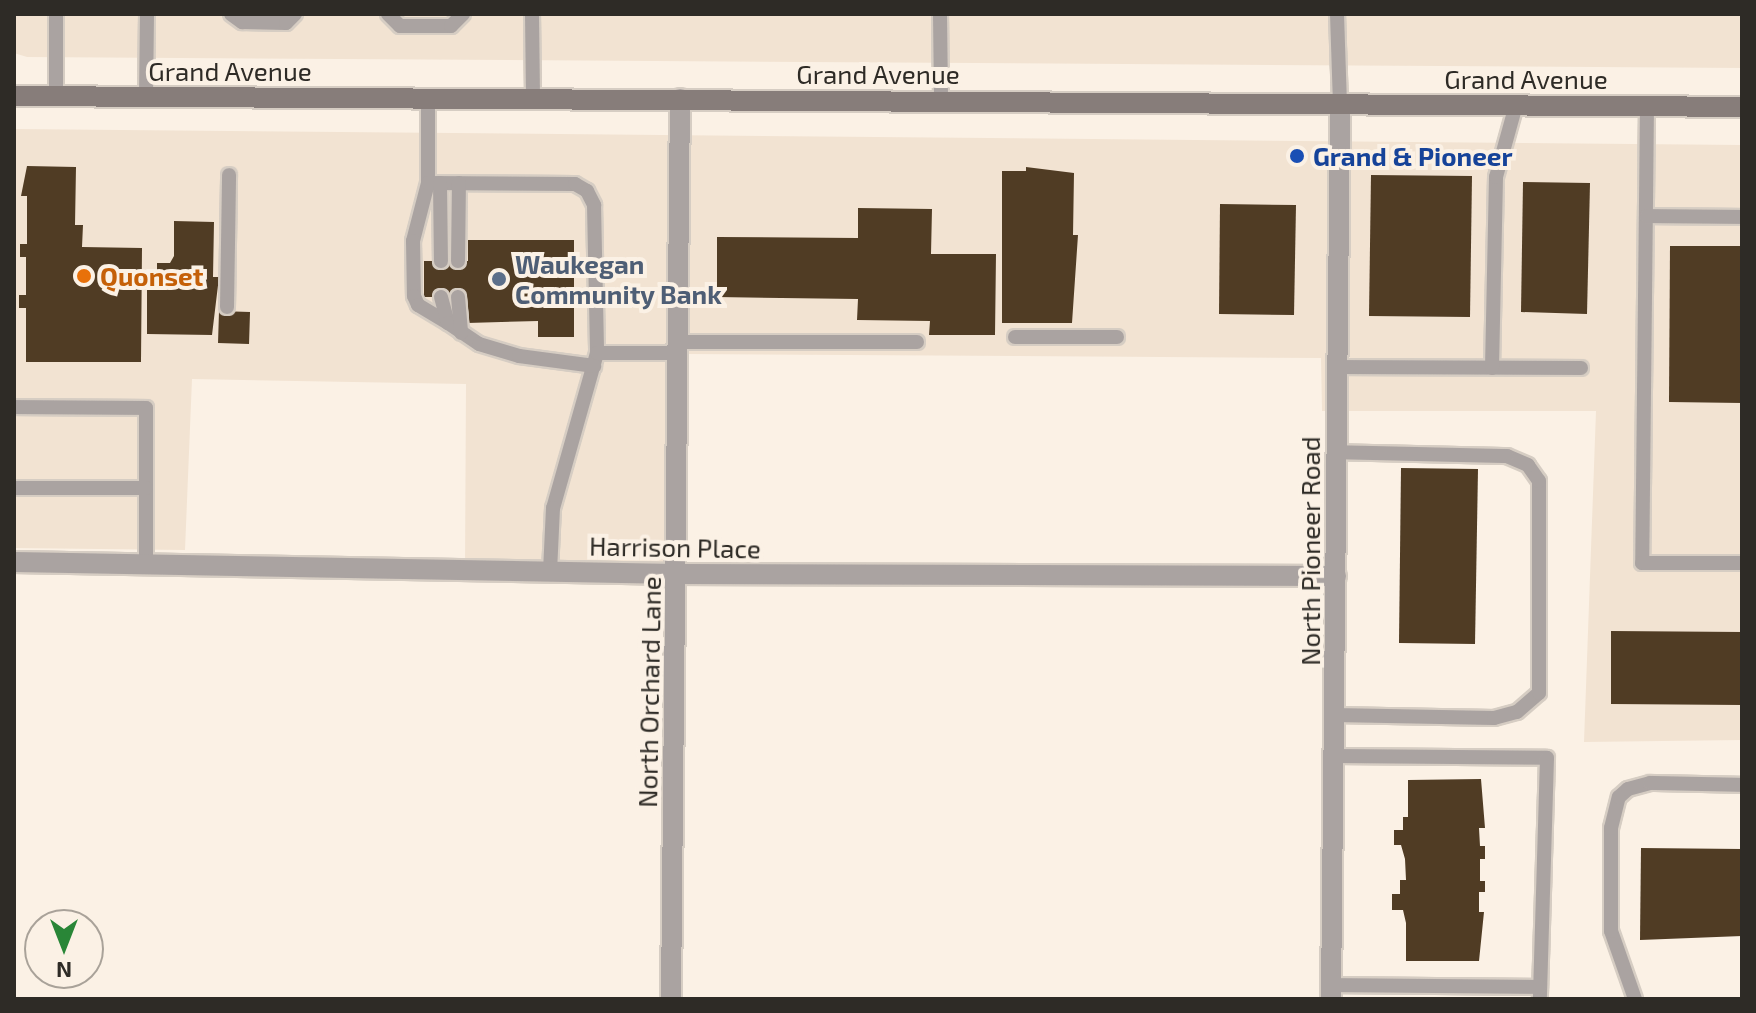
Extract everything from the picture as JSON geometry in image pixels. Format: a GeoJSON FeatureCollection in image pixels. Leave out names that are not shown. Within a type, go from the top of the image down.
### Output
{"type":"FeatureCollection","features":[{"type":"Feature","properties":{"kind":"main road","name":"Grand Avenue"},"geometry":{"type":"LineString","coordinates":[[14,96],[1742,107]]}},
{"type":"Feature","properties":{"kind":"street","name":"North Orchard Lane"},"geometry":{"type":"LineString","coordinates":[[671,999],[680,99]]}},
{"type":"Feature","properties":{"kind":"street","name":"North Pioneer Road"},"geometry":{"type":"LineString","coordinates":[[1331,992],[1340,103]]}},
{"type":"Feature","properties":{"kind":"street","name":"Harrison Place"},"geometry":{"type":"LineString","coordinates":[[14,562],[676,574],[1336,576]]}},
{"type":"Feature","properties":{"kind":"lane"},"geometry":{"type":"LineString","coordinates":[[56,14],[56,96]]}},
{"type":"Feature","properties":{"kind":"lane"},"geometry":{"type":"LineString","coordinates":[[146,97],[147,14]]}},
{"type":"Feature","properties":{"kind":"lane"},"geometry":{"type":"LineString","coordinates":[[231,14],[242,22],[286,23],[295,14]]}},
{"type":"Feature","properties":{"kind":"lane"},"geometry":{"type":"LineString","coordinates":[[388,14],[400,26],[451,26],[463,14]]}},
{"type":"Feature","properties":{"kind":"lane"},"geometry":{"type":"LineString","coordinates":[[532,14],[533,98]]}},
{"type":"Feature","properties":{"kind":"lane"},"geometry":{"type":"LineString","coordinates":[[940,14],[941,100]]}},
{"type":"Feature","properties":{"kind":"lane"},"geometry":{"type":"LineString","coordinates":[[1337,14],[1340,103]]}},
{"type":"Feature","properties":{"kind":"lane"},"geometry":{"type":"LineString","coordinates":[[428,98],[441,261]]}},
{"type":"Feature","properties":{"kind":"lane"},"geometry":{"type":"LineString","coordinates":[[1492,368],[1496,177],[1516,105]]}},
{"type":"Feature","properties":{"kind":"lane"},"geometry":{"type":"LineString","coordinates":[[1647,106],[1642,563],[1742,563]]}},
{"type":"Feature","properties":{"kind":"lane"},"geometry":{"type":"LineString","coordinates":[[227,307],[229,175]]}},
{"type":"Feature","properties":{"kind":"lane"},"geometry":{"type":"LineString","coordinates":[[434,183],[575,184],[587,191],[594,205],[596,359],[553,508],[550,572]]}},
{"type":"Feature","properties":{"kind":"lane"},"geometry":{"type":"LineString","coordinates":[[434,183],[413,241],[414,296],[418,305],[461,333],[519,356],[596,359],[677,347],[917,342]]}},
{"type":"Feature","properties":{"kind":"lane"},"geometry":{"type":"LineString","coordinates":[[458,261],[459,183]]}},
{"type":"Feature","properties":{"kind":"lane"},"geometry":{"type":"LineString","coordinates":[[1647,216],[1742,217]]}},
{"type":"Feature","properties":{"kind":"lane"},"geometry":{"type":"LineString","coordinates":[[441,297],[448,323]]}},
{"type":"Feature","properties":{"kind":"lane"},"geometry":{"type":"LineString","coordinates":[[458,297],[461,333]]}},
{"type":"Feature","properties":{"kind":"lane"},"geometry":{"type":"LineString","coordinates":[[1015,337],[1117,337]]}},
{"type":"Feature","properties":{"kind":"lane"},"geometry":{"type":"LineString","coordinates":[[1337,367],[1581,368]]}},
{"type":"Feature","properties":{"kind":"lane"},"geometry":{"type":"LineString","coordinates":[[14,407],[146,408],[146,563]]}},
{"type":"Feature","properties":{"kind":"lane"},"geometry":{"type":"LineString","coordinates":[[1334,715],[1494,718],[1517,712],[1539,693],[1539,481],[1528,465],[1507,456],[1336,452]]}},
{"type":"Feature","properties":{"kind":"lane"},"geometry":{"type":"LineString","coordinates":[[14,488],[146,488]]}},
{"type":"Feature","properties":{"kind":"lane"},"geometry":{"type":"LineString","coordinates":[[1331,992],[1540,993],[1547,758],[1334,756]]}},
{"type":"Feature","properties":{"kind":"lane"},"geometry":{"type":"LineString","coordinates":[[1635,999],[1611,931],[1611,828],[1619,797],[1628,789],[1650,783],[1742,785]]}},
{"type":"Feature","properties":{"kind":"shaded area"},"geometry":{"type":"Polygon","coordinates":[[[14,14],[1742,14],[1742,68],[27,57],[14,53],[14,14]]]}},
{"type":"Feature","properties":{"kind":"shaded area"},"geometry":{"type":"Polygon","coordinates":[[[14,129],[1742,145],[1742,740],[1584,742],[1596,411],[1322,411],[1321,358],[687,354],[680,570],[465,568],[466,384],[192,379],[185,550],[14,548],[14,129]]]}},
{"type":"Feature","properties":{"kind":"building","name":"Quonset"},"geometry":{"type":"Polygon","coordinates":[[[27,166],[76,167],[75,225],[83,225],[82,247],[142,248],[141,362],[26,362],[26,308],[19,308],[19,295],[26,295],[26,257],[20,257],[20,244],[27,244],[27,196],[21,196],[27,166]]]}},
{"type":"Feature","properties":{"kind":"building"},"geometry":{"type":"Polygon","coordinates":[[[1026,167],[1074,173],[1073,235],[1078,235],[1072,323],[1002,323],[1002,171],[1026,171],[1026,167]]]}},
{"type":"Feature","properties":{"kind":"building"},"geometry":{"type":"Polygon","coordinates":[[[1371,175],[1472,176],[1470,317],[1369,316],[1371,175]]]}},
{"type":"Feature","properties":{"kind":"building"},"geometry":{"type":"Polygon","coordinates":[[[1523,182],[1590,183],[1587,314],[1521,312],[1523,182]]]}},
{"type":"Feature","properties":{"kind":"building"},"geometry":{"type":"Polygon","coordinates":[[[1220,204],[1296,205],[1294,315],[1219,314],[1220,204]]]}},
{"type":"Feature","properties":{"kind":"building"},"geometry":{"type":"Polygon","coordinates":[[[858,208],[932,209],[931,254],[996,254],[995,335],[929,335],[930,321],[857,320],[858,299],[717,297],[717,237],[858,238],[858,208]]]}},
{"type":"Feature","properties":{"kind":"building"},"geometry":{"type":"Polygon","coordinates":[[[174,221],[214,222],[213,277],[219,277],[212,335],[147,334],[147,271],[157,271],[157,263],[170,263],[174,256],[174,221]]]}},
{"type":"Feature","properties":{"kind":"building","name":"Waukegan Community Bank"},"geometry":{"type":"Polygon","coordinates":[[[468,240],[574,240],[574,337],[538,337],[538,321],[467,323],[467,297],[424,297],[424,261],[468,261],[468,240]]]}},
{"type":"Feature","properties":{"kind":"building"},"geometry":{"type":"Polygon","coordinates":[[[1670,246],[1742,246],[1742,403],[1669,402],[1670,246]]]}},
{"type":"Feature","properties":{"kind":"building"},"geometry":{"type":"Polygon","coordinates":[[[219,311],[250,312],[249,344],[218,343],[219,311]]]}},
{"type":"Feature","properties":{"kind":"building"},"geometry":{"type":"Polygon","coordinates":[[[1401,468],[1478,469],[1475,644],[1399,643],[1401,468]]]}},
{"type":"Feature","properties":{"kind":"building"},"geometry":{"type":"Polygon","coordinates":[[[1611,631],[1742,632],[1742,705],[1611,704],[1611,631]]]}},
{"type":"Feature","properties":{"kind":"building"},"geometry":{"type":"Polygon","coordinates":[[[1481,779],[1485,828],[1479,828],[1480,846],[1485,846],[1485,859],[1480,859],[1480,881],[1485,881],[1485,892],[1479,892],[1479,912],[1484,912],[1479,961],[1406,961],[1406,923],[1403,910],[1392,910],[1392,894],[1400,894],[1400,880],[1406,880],[1405,859],[1401,845],[1394,845],[1394,830],[1403,830],[1403,817],[1408,817],[1408,780],[1481,779]]]}},
{"type":"Feature","properties":{"kind":"building"},"geometry":{"type":"Polygon","coordinates":[[[1641,848],[1742,849],[1742,936],[1640,940],[1641,848]]]}},
{"type":"Feature","properties":{"kind":"place","name":"Grand & Pioneer"},"geometry":{"type":"Point","coordinates":[1297,156]}},
{"type":"Feature","properties":{"kind":"place","name":"Quonset"},"geometry":{"type":"Point","coordinates":[84,276]}},
{"type":"Feature","properties":{"kind":"place","name":"Waukegan Community Bank"},"geometry":{"type":"Point","coordinates":[499,279]}}]}
